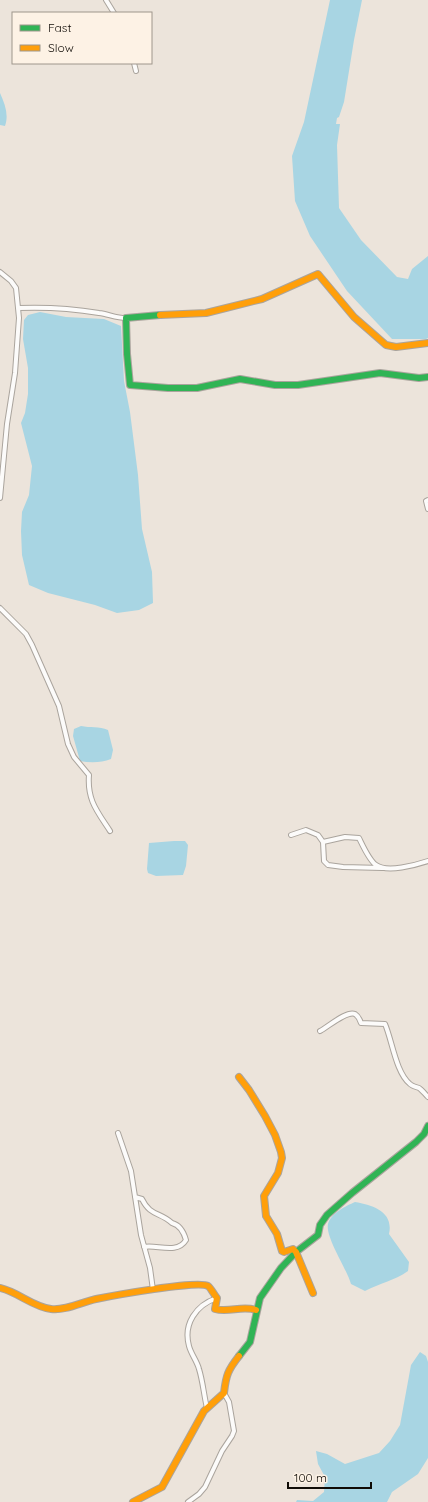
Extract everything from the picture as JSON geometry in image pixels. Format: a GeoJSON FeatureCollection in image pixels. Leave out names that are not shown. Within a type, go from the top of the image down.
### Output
{"type":"FeatureCollection","features":[{"type":"Feature","properties":{"kind":"street"},"geometry":{"type":"LineString","coordinates":[[106,0],[113,12]]}},
{"type":"Feature","properties":{"kind":"street"},"geometry":{"type":"LineString","coordinates":[[134,64],[136,71]]}},
{"type":"Feature","properties":{"kind":"street"},"geometry":{"type":"LineString","coordinates":[[0,272],[11,281],[16,288],[19,318],[18,342],[7,424],[0,498]]}},
{"type":"Feature","properties":{"kind":"street"},"geometry":{"type":"LineString","coordinates":[[18,308],[34,307],[100,313],[117,318],[206,313],[262,299],[318,274],[333,294],[373,334],[389,346],[408,346],[428,343]]}},
{"type":"Feature","properties":{"kind":"street"},"geometry":{"type":"LineString","coordinates":[[126,318],[130,385],[168,388],[197,388],[240,379],[275,385],[298,385],[380,372],[428,378]]}},
{"type":"Feature","properties":{"kind":"street"},"geometry":{"type":"LineString","coordinates":[[428,500],[426,501],[428,508]]}},
{"type":"Feature","properties":{"kind":"street"},"geometry":{"type":"LineString","coordinates":[[0,608],[26,634],[32,645],[60,706],[68,744],[74,757],[89,775],[88,784],[90,799],[94,808],[110,831]]}},
{"type":"Feature","properties":{"kind":"street"},"geometry":{"type":"LineString","coordinates":[[290,835],[306,830],[318,835],[323,842],[324,861],[328,865],[363,868],[387,868],[405,867],[428,861]]}},
{"type":"Feature","properties":{"kind":"street"},"geometry":{"type":"LineString","coordinates":[[323,842],[345,837],[359,838],[366,852],[376,865],[387,868]]}},
{"type":"Feature","properties":{"kind":"street"},"geometry":{"type":"LineString","coordinates":[[320,1031],[346,1014],[357,1015],[361,1023],[385,1024],[390,1035],[395,1056],[405,1079],[410,1084],[421,1089],[428,1097]]}},
{"type":"Feature","properties":{"kind":"street"},"geometry":{"type":"LineString","coordinates":[[238,1077],[252,1093],[279,1145],[282,1157],[277,1177],[271,1188],[264,1196],[266,1216],[277,1234],[282,1251],[284,1252],[292,1249],[296,1252],[313,1293]]}},
{"type":"Feature","properties":{"kind":"street"},"geometry":{"type":"LineString","coordinates":[[188,1502],[199,1494],[204,1487],[234,1431],[229,1402],[224,1393],[226,1376],[231,1366],[250,1342],[256,1310],[260,1298],[268,1284],[296,1252],[318,1235],[320,1225],[327,1215],[352,1193],[426,1135],[428,1126]]}},
{"type":"Feature","properties":{"kind":"street"},"geometry":{"type":"LineString","coordinates":[[118,1133],[131,1171],[153,1290]]}},
{"type":"Feature","properties":{"kind":"street"},"geometry":{"type":"LineString","coordinates":[[135,1197],[142,1199],[150,1211],[167,1218],[179,1227],[184,1233],[186,1240],[184,1244],[176,1247],[144,1247]]}},
{"type":"Feature","properties":{"kind":"street"},"geometry":{"type":"LineString","coordinates":[[0,1288],[8,1290],[33,1303],[51,1309],[62,1308],[96,1299],[201,1284],[208,1286],[217,1298],[215,1307],[220,1311],[227,1312],[249,1306],[256,1310]]}},
{"type":"Feature","properties":{"kind":"street"},"geometry":{"type":"LineString","coordinates":[[207,1408],[199,1368],[193,1358],[187,1338],[188,1326],[193,1314],[210,1300],[217,1298]]}},
{"type":"Feature","properties":{"kind":"street"},"geometry":{"type":"LineString","coordinates":[[133,1502],[162,1487],[204,1411],[224,1393]]}},
{"type":"Feature","properties":{"kind":"water"},"geometry":{"type":"Polygon","coordinates":[[[330,0],[362,0],[344,102],[336,124],[340,124],[337,145],[339,208],[361,240],[397,277],[408,279],[412,269],[428,256],[428,338],[426,339],[392,339],[347,291],[310,236],[295,201],[292,156],[304,122],[330,0]]]}},
{"type":"Feature","properties":{"kind":"water"},"geometry":{"type":"Polygon","coordinates":[[[0,93],[6,110],[7,118],[5,126],[0,125],[0,93]]]}},
{"type":"Feature","properties":{"kind":"water"},"geometry":{"type":"Polygon","coordinates":[[[40,312],[66,317],[104,319],[121,326],[124,381],[130,412],[138,475],[142,529],[152,572],[153,603],[139,610],[117,613],[95,605],[48,593],[29,585],[22,555],[21,531],[22,512],[29,495],[32,466],[21,423],[25,413],[28,394],[28,368],[23,339],[24,320],[28,315],[40,312]]]}},
{"type":"Feature","properties":{"kind":"water"},"geometry":{"type":"Polygon","coordinates":[[[81,726],[108,730],[113,750],[111,759],[96,762],[80,761],[73,736],[74,729],[81,726]]]}},
{"type":"Feature","properties":{"kind":"water"},"geometry":{"type":"Polygon","coordinates":[[[185,841],[188,845],[186,866],[183,875],[156,876],[148,873],[149,843],[185,841]]]}},
{"type":"Feature","properties":{"kind":"water"},"geometry":{"type":"Polygon","coordinates":[[[355,1202],[369,1205],[381,1211],[385,1215],[390,1226],[389,1234],[409,1262],[408,1271],[365,1291],[351,1284],[333,1245],[328,1230],[328,1224],[332,1216],[339,1210],[355,1202]]]}},
{"type":"Feature","properties":{"kind":"water"},"geometry":{"type":"Polygon","coordinates":[[[420,1352],[426,1356],[428,1362],[428,1458],[418,1474],[392,1492],[387,1502],[296,1502],[297,1500],[313,1501],[324,1492],[325,1477],[318,1464],[316,1451],[327,1454],[345,1464],[379,1453],[390,1441],[400,1425],[411,1365],[420,1352]]]}},
{"type":"Feature","properties":{"kind":"traffic: fast"},"geometry":{"type":"LineString","coordinates":[[160,315],[126,318],[130,385],[168,388],[197,388],[240,379],[275,385],[298,385],[380,373],[419,378],[428,377]]}},
{"type":"Feature","properties":{"kind":"traffic: fast"},"geometry":{"type":"LineString","coordinates":[[239,1356],[250,1342],[260,1298],[281,1268],[296,1252],[318,1235],[320,1225],[327,1215],[416,1142],[424,1134],[428,1126]]}},
{"type":"Feature","properties":{"kind":"traffic: slow"},"geometry":{"type":"LineString","coordinates":[[160,315],[206,313],[262,299],[318,274],[354,317],[386,345],[396,347],[428,343]]}},
{"type":"Feature","properties":{"kind":"traffic: slow"},"geometry":{"type":"LineString","coordinates":[[239,1077],[265,1116],[275,1135],[281,1152],[282,1158],[278,1173],[264,1196],[266,1216],[277,1234],[282,1251],[284,1252],[293,1249],[296,1252],[313,1293]]}},
{"type":"Feature","properties":{"kind":"traffic: slow"},"geometry":{"type":"LineString","coordinates":[[0,1288],[44,1308],[62,1309],[96,1299],[118,1295],[154,1289],[201,1285],[208,1286],[217,1298],[215,1309],[225,1310],[246,1308],[256,1310]]}},
{"type":"Feature","properties":{"kind":"traffic: slow"},"geometry":{"type":"LineString","coordinates":[[133,1502],[162,1487],[204,1411],[224,1393],[228,1373],[239,1356]]}}]}
